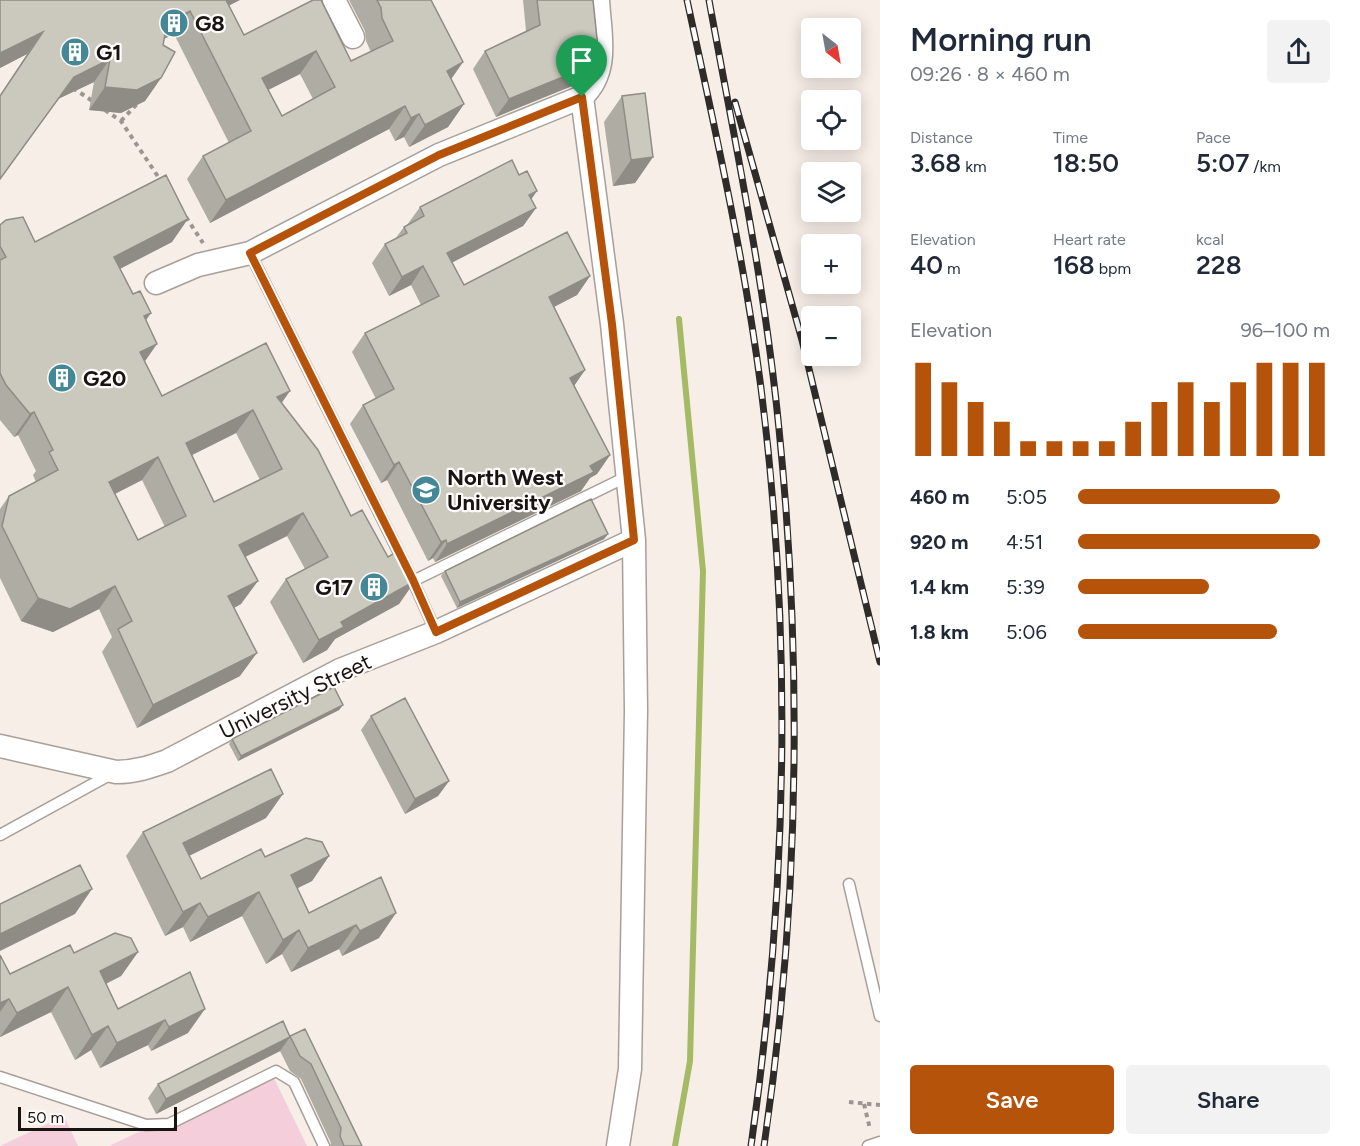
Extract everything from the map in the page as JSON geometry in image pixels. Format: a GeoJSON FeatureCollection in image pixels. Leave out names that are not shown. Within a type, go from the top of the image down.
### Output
{"type":"FeatureCollection","features":[{"type":"Feature","properties":{"kind":"street"},"geometry":{"type":"LineString","coordinates":[[334,0],[353,38]]}},
{"type":"Feature","properties":{"kind":"street"},"geometry":{"type":"LineString","coordinates":[[156,283],[198,265],[250,253],[439,155],[582,97],[593,87],[601,61],[598,0]]}},
{"type":"Feature","properties":{"kind":"street"},"geometry":{"type":"LineString","coordinates":[[582,97],[612,324],[634,540],[636,711],[630,1070],[618,1146]]}},
{"type":"Feature","properties":{"kind":"street","name":"University Street"},"geometry":{"type":"LineString","coordinates":[[2,749],[116,772],[132,772],[167,761],[340,670],[436,632],[634,540]]}},
{"type":"Feature","properties":{"kind":"lane"},"geometry":{"type":"LineString","coordinates":[[250,253],[413,580],[436,632]]}},
{"type":"Feature","properties":{"kind":"lane"},"geometry":{"type":"LineString","coordinates":[[413,580],[626,477]]}},
{"type":"Feature","properties":{"kind":"lane"},"geometry":{"type":"LineString","coordinates":[[0,835],[116,772]]}},
{"type":"Feature","properties":{"kind":"lane"},"geometry":{"type":"LineString","coordinates":[[849,884],[880,1016]]}},
{"type":"Feature","properties":{"kind":"lane"},"geometry":{"type":"LineString","coordinates":[[0,1077],[146,1125],[169,1124],[276,1071],[294,1082],[324,1146]]}},
{"type":"Feature","properties":{"kind":"path"},"geometry":{"type":"LineString","coordinates":[[67,84],[121,121],[168,190]]}},
{"type":"Feature","properties":{"kind":"path"},"geometry":{"type":"LineString","coordinates":[[121,121],[144,96]]}},
{"type":"Feature","properties":{"kind":"path"},"geometry":{"type":"LineString","coordinates":[[181,210],[215,261]]}},
{"type":"Feature","properties":{"kind":"path"},"geometry":{"type":"LineString","coordinates":[[849,1102],[880,1105]]}},
{"type":"Feature","properties":{"kind":"path"},"geometry":{"type":"LineString","coordinates":[[864,1104],[874,1144]]}},
{"type":"Feature","properties":{"kind":"shaded area"},"geometry":{"type":"Polygon","coordinates":[[[270,1070],[307,1146],[109,1146],[270,1070]]]}},
{"type":"Feature","properties":{"kind":"shaded area"},"geometry":{"type":"Polygon","coordinates":[[[64,1116],[78,1146],[0,1146],[64,1116]]]}},
{"type":"Feature","properties":{"kind":"building"},"geometry":{"type":"Polygon","coordinates":[[[0,0],[226,0],[244,35],[313,0],[321,0],[351,61],[393,41],[382,18],[377,0],[431,0],[463,62],[447,71],[464,104],[425,125],[419,114],[411,118],[405,106],[226,200],[203,156],[251,131],[190,11],[167,23],[163,45],[175,52],[161,78],[137,90],[105,87],[110,59],[74,77],[0,179],[0,96],[43,32],[0,53],[0,0]],[[316,51],[262,78],[282,116],[335,87],[316,51]]]}},
{"type":"Feature","properties":{"kind":"building"},"geometry":{"type":"Polygon","coordinates":[[[537,0],[593,0],[598,48],[585,68],[509,99],[485,51],[540,25],[537,0]]]}},
{"type":"Feature","properties":{"kind":"building"},"geometry":{"type":"Polygon","coordinates":[[[645,93],[653,157],[631,160],[622,96],[645,93]]]}},
{"type":"Feature","properties":{"kind":"building"},"geometry":{"type":"Polygon","coordinates":[[[512,160],[519,175],[527,171],[537,191],[529,195],[536,208],[447,253],[464,285],[567,232],[590,276],[549,297],[585,370],[570,378],[610,455],[590,466],[594,472],[447,544],[446,540],[441,542],[399,462],[394,465],[363,405],[394,389],[365,333],[439,296],[423,266],[402,277],[385,244],[407,233],[404,227],[424,216],[420,207],[512,160]]]}},
{"type":"Feature","properties":{"kind":"building"},"geometry":{"type":"Polygon","coordinates":[[[166,175],[188,219],[114,257],[133,294],[140,291],[151,313],[144,316],[157,344],[140,352],[162,396],[266,343],[290,391],[277,397],[318,450],[351,516],[362,510],[388,557],[398,551],[415,581],[341,622],[344,627],[319,640],[286,579],[328,557],[303,513],[239,545],[258,581],[228,596],[257,653],[153,705],[118,629],[132,621],[115,586],[70,609],[38,598],[2,526],[9,496],[58,470],[49,452],[53,450],[34,412],[30,414],[6,385],[0,373],[0,260],[6,257],[0,246],[0,225],[6,220],[23,217],[35,242],[166,175]],[[253,410],[186,443],[214,502],[282,469],[253,410]],[[158,457],[109,482],[138,540],[186,516],[158,457]]]}},
{"type":"Feature","properties":{"kind":"building"},"geometry":{"type":"Polygon","coordinates":[[[591,499],[608,534],[460,602],[445,571],[591,499]]]}},
{"type":"Feature","properties":{"kind":"building"},"geometry":{"type":"Polygon","coordinates":[[[334,687],[343,705],[241,756],[232,739],[334,687]]]}},
{"type":"Feature","properties":{"kind":"building"},"geometry":{"type":"Polygon","coordinates":[[[405,698],[449,781],[415,799],[371,716],[405,698]]]}},
{"type":"Feature","properties":{"kind":"building"},"geometry":{"type":"Polygon","coordinates":[[[271,769],[283,794],[183,843],[201,879],[261,849],[265,857],[306,838],[322,842],[329,856],[291,875],[309,913],[381,877],[396,913],[360,931],[356,925],[308,948],[299,930],[283,940],[259,892],[208,917],[200,903],[183,912],[143,832],[271,769]]]}},
{"type":"Feature","properties":{"kind":"building"},"geometry":{"type":"Polygon","coordinates":[[[80,865],[92,889],[0,934],[0,904],[80,865]]]}},
{"type":"Feature","properties":{"kind":"building"},"geometry":{"type":"Polygon","coordinates":[[[115,933],[131,938],[138,952],[100,971],[118,1009],[190,972],[205,1009],[169,1027],[165,1020],[117,1043],[108,1026],[92,1035],[68,987],[17,1013],[9,999],[0,1003],[0,955],[10,974],[70,945],[74,953],[115,933]]]}},
{"type":"Feature","properties":{"kind":"building"},"geometry":{"type":"Polygon","coordinates":[[[283,1021],[290,1037],[166,1099],[158,1084],[283,1021]]]}},
{"type":"Feature","properties":{"kind":"building"},"geometry":{"type":"Polygon","coordinates":[[[305,1029],[362,1146],[344,1146],[340,1136],[341,1128],[311,1064],[300,1056],[290,1036],[305,1029]]]}},
{"type":"Feature","properties":{"kind":"waterway"},"geometry":{"type":"LineString","coordinates":[[675,1146],[690,1061],[703,571],[679,319]]}},
{"type":"Feature","properties":{"kind":"railway"},"geometry":{"type":"LineString","coordinates":[[687,0],[728,193],[754,339],[771,483],[778,577],[782,767],[778,862],[763,1052],[751,1146]]}},
{"type":"Feature","properties":{"kind":"railway"},"geometry":{"type":"LineString","coordinates":[[709,0],[749,214],[766,321],[779,429],[792,609],[794,788],[790,878],[776,1057],[764,1146]]}},
{"type":"Feature","properties":{"kind":"railway"},"geometry":{"type":"LineString","coordinates":[[735,102],[802,340],[880,662]]}},
{"type":"Feature","properties":{"kind":"place","name":"G8"},"geometry":{"type":"Point","coordinates":[174,23]}},
{"type":"Feature","properties":{"kind":"place","name":"G1"},"geometry":{"type":"Point","coordinates":[75,52]}},
{"type":"Feature","properties":{"kind":"place","name":"G20"},"geometry":{"type":"Point","coordinates":[62,378]}},
{"type":"Feature","properties":{"kind":"place","name":"North West University"},"geometry":{"type":"Point","coordinates":[426,490]}},
{"type":"Feature","properties":{"kind":"place","name":"G17"},"geometry":{"type":"Point","coordinates":[374,587]}},
{"type":"Feature","properties":{"kind":"route"},"geometry":{"type":"LineString","coordinates":[[582,97],[612,324],[634,540],[436,632],[413,580],[250,253],[439,155],[582,97]]}}]}
